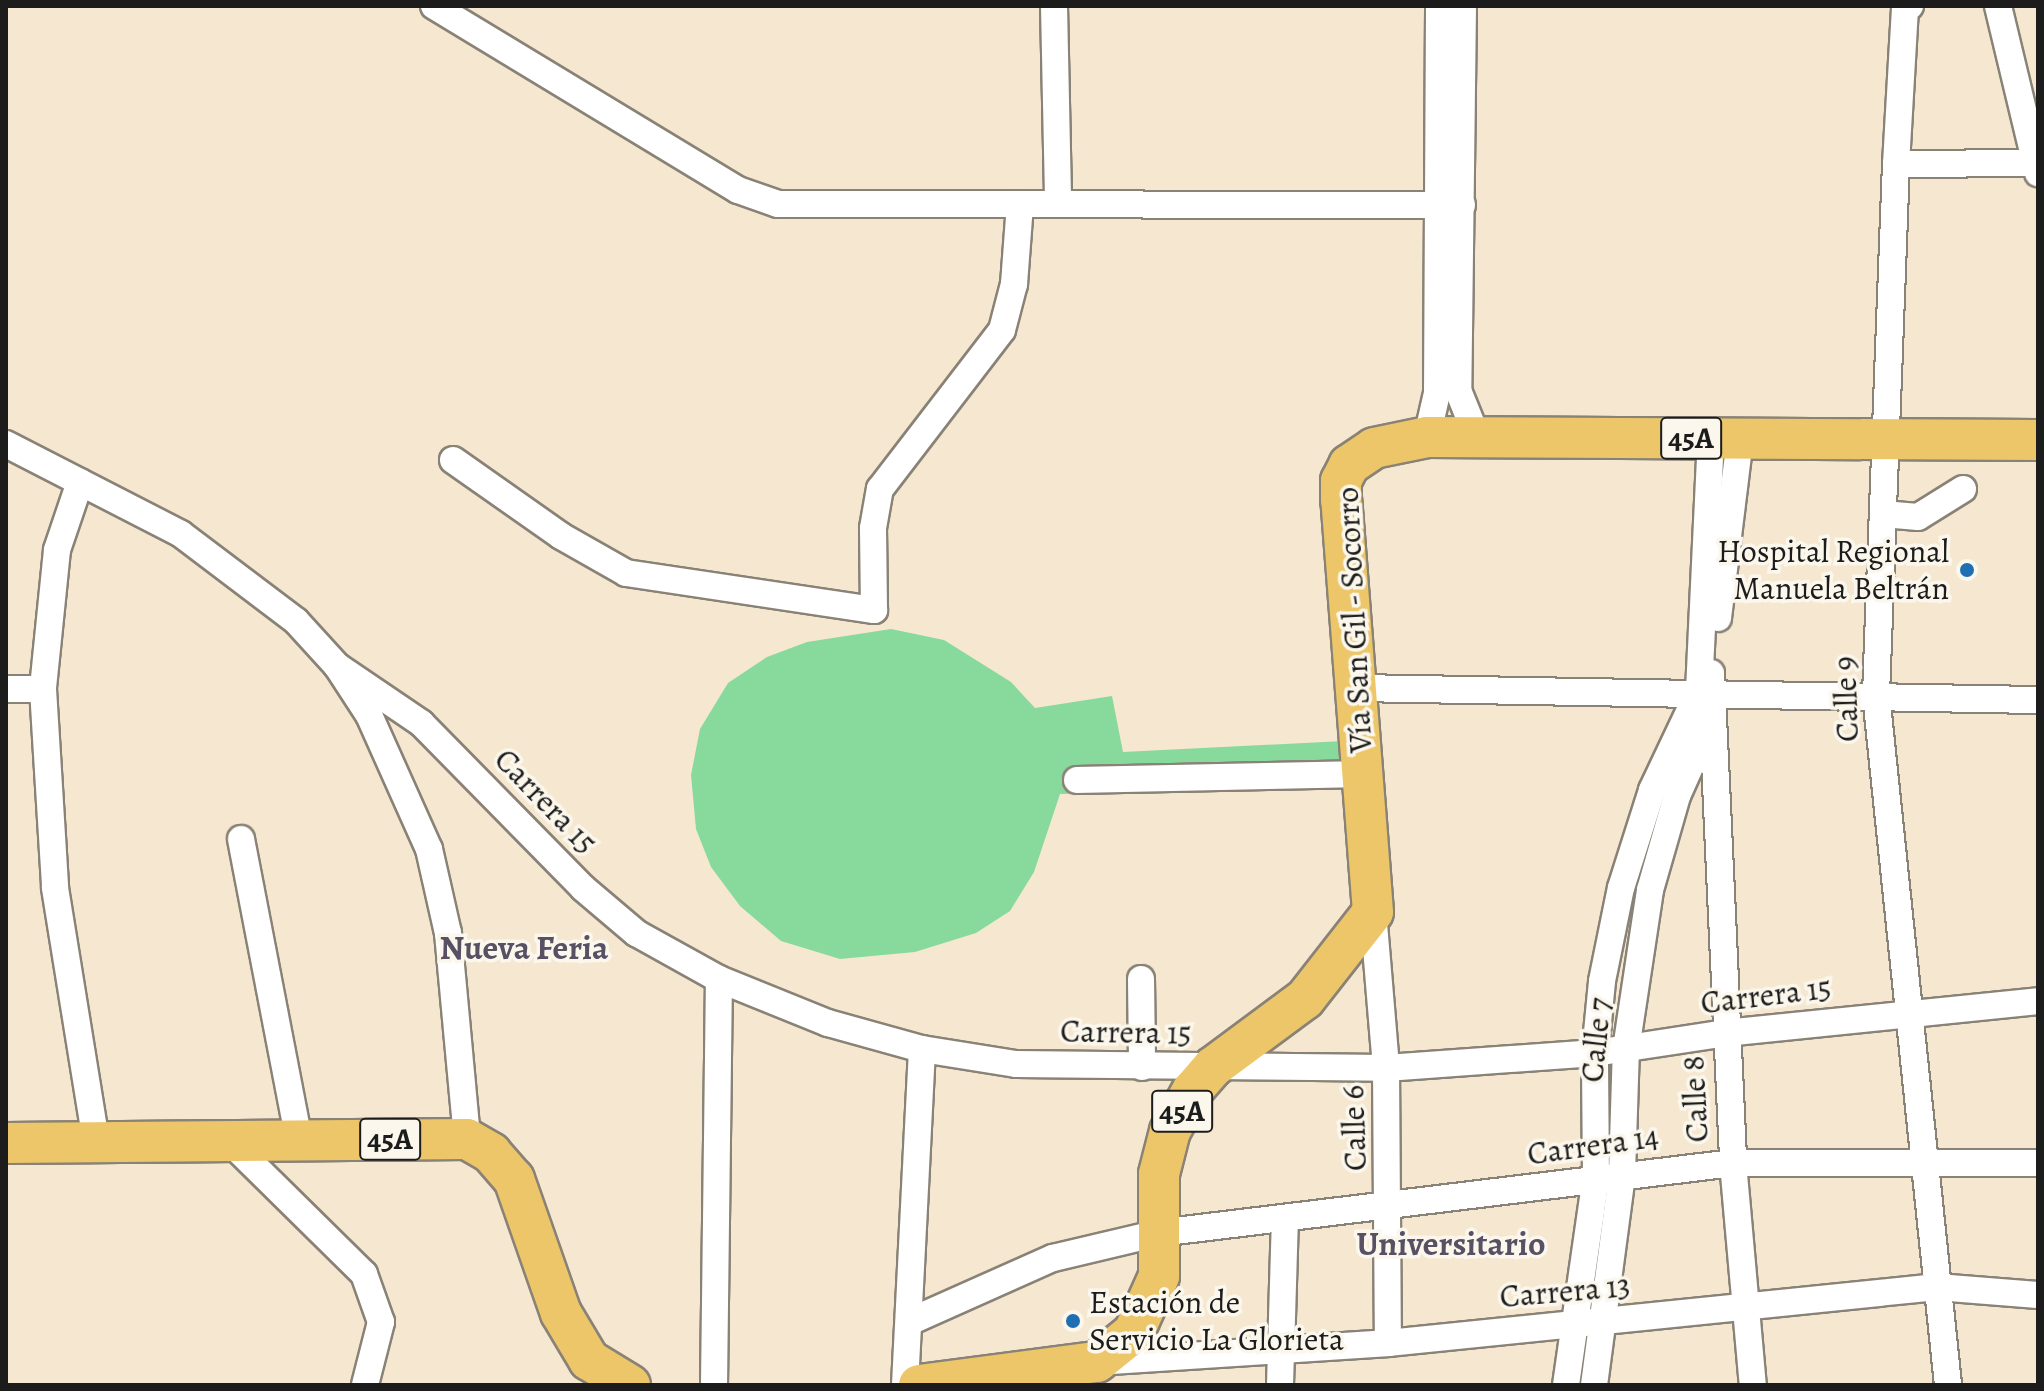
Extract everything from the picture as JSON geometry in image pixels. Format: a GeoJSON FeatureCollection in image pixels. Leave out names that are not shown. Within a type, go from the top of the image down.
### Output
{"type":"FeatureCollection","features":[{"type":"Feature","properties":{"kind":"highway","name":"Vía San Gil - Socorro"},"geometry":{"type":"LineString","coordinates":[[1373,912],[1341,481],[1349,465],[1374,448],[1427,437],[2038,440]]}},
{"type":"Feature","properties":{"kind":"highway","name":"45A"},"geometry":{"type":"LineString","coordinates":[[1097,1362],[1134,1332],[1150,1305],[1159,1276],[1159,1174],[1170,1131],[1192,1091],[1213,1067],[1305,999],[1373,912]]}},
{"type":"Feature","properties":{"kind":"highway","name":"45A"},"geometry":{"type":"LineString","coordinates":[[6,1143],[467,1139],[491,1153],[514,1179],[561,1313],[589,1360],[630,1385]]}},
{"type":"Feature","properties":{"kind":"highway"},"geometry":{"type":"LineString","coordinates":[[919,1385],[1097,1362]]}},
{"type":"Feature","properties":{"kind":"street"},"geometry":{"type":"LineString","coordinates":[[434,6],[738,190],[778,204],[1058,202],[1450,205]]}},
{"type":"Feature","properties":{"kind":"street"},"geometry":{"type":"LineString","coordinates":[[1054,6],[1058,202]]}},
{"type":"Feature","properties":{"kind":"street"},"geometry":{"type":"LineString","coordinates":[[1439,6],[1458,390],[1477,437]]}},
{"type":"Feature","properties":{"kind":"street"},"geometry":{"type":"LineString","coordinates":[[1427,437],[1437,393],[1463,6]]}},
{"type":"Feature","properties":{"kind":"street"},"geometry":{"type":"LineString","coordinates":[[1896,164],[2037,168],[1998,6]]}},
{"type":"Feature","properties":{"kind":"street","name":"Calle 9"},"geometry":{"type":"LineString","coordinates":[[1907,7],[1896,164],[1876,695],[1948,1385]]}},
{"type":"Feature","properties":{"kind":"street"},"geometry":{"type":"LineString","coordinates":[[453,460],[561,536],[626,573],[874,610],[873,528],[880,489],[1002,330],[1014,284],[1020,204]]}},
{"type":"Feature","properties":{"kind":"street"},"geometry":{"type":"LineString","coordinates":[[1566,1385],[1575,1324],[1609,1176],[1595,1053],[1602,981],[1621,888],[1652,790],[1707,699],[1726,439]]}},
{"type":"Feature","properties":{"kind":"street"},"geometry":{"type":"LineString","coordinates":[[6,444],[181,534],[296,621],[337,666],[369,715],[429,849],[448,933],[467,1139]]}},
{"type":"Feature","properties":{"kind":"street"},"geometry":{"type":"LineString","coordinates":[[80,482],[57,550],[43,689],[55,888],[96,1142]]}},
{"type":"Feature","properties":{"kind":"street"},"geometry":{"type":"LineString","coordinates":[[1883,514],[1918,517],[1963,489]]}},
{"type":"Feature","properties":{"kind":"street","name":"Carrera 15"},"geometry":{"type":"LineString","coordinates":[[337,666],[421,723],[583,888],[636,933],[719,979],[828,1023],[922,1049],[1016,1064],[1386,1068],[1595,1053],[1725,1033],[2038,1001]]}},
{"type":"Feature","properties":{"kind":"street"},"geometry":{"type":"LineString","coordinates":[[1356,688],[1707,699],[1876,695],[2038,700]]}},
{"type":"Feature","properties":{"kind":"street"},"geometry":{"type":"LineString","coordinates":[[6,689],[43,689]]}},
{"type":"Feature","properties":{"kind":"street","name":"Calle 7"},"geometry":{"type":"LineString","coordinates":[[1594,1385],[1603,1322],[1609,1176],[1650,890],[1707,699]]}},
{"type":"Feature","properties":{"kind":"street","name":"Calle 8"},"geometry":{"type":"LineString","coordinates":[[1707,699],[1733,1163],[1753,1385]]}},
{"type":"Feature","properties":{"kind":"street"},"geometry":{"type":"LineString","coordinates":[[1077,780],[1363,774]]}},
{"type":"Feature","properties":{"kind":"street"},"geometry":{"type":"LineString","coordinates":[[241,839],[299,1139]]}},
{"type":"Feature","properties":{"kind":"street"},"geometry":{"type":"LineString","coordinates":[[1621,888],[1650,890]]}},
{"type":"Feature","properties":{"kind":"street","name":"Calle 6"},"geometry":{"type":"LineString","coordinates":[[1373,912],[1386,1068],[1390,1208],[1388,1343]]}},
{"type":"Feature","properties":{"kind":"street"},"geometry":{"type":"LineString","coordinates":[[714,1385],[719,979]]}},
{"type":"Feature","properties":{"kind":"street"},"geometry":{"type":"LineString","coordinates":[[1141,979],[1142,1067]]}},
{"type":"Feature","properties":{"kind":"street"},"geometry":{"type":"LineString","coordinates":[[905,1385],[922,1049]]}},
{"type":"Feature","properties":{"kind":"street"},"geometry":{"type":"LineString","coordinates":[[228,1140],[364,1274],[381,1322],[365,1385]]}},
{"type":"Feature","properties":{"kind":"street","name":"Carrera 14"},"geometry":{"type":"LineString","coordinates":[[909,1322],[1053,1258],[1159,1233],[1285,1221],[1609,1176],[1733,1163],[1924,1159],[2038,1163]]}},
{"type":"Feature","properties":{"kind":"street"},"geometry":{"type":"LineString","coordinates":[[1280,1385],[1284,1350],[1285,1221]]}},
{"type":"Feature","properties":{"kind":"street","name":"Carrera 13"},"geometry":{"type":"LineString","coordinates":[[1097,1362],[1388,1343],[1746,1310],[1937,1287],[2038,1295]]}},
{"type":"Feature","properties":{"kind":"green space"},"geometry":{"type":"Polygon","coordinates":[[[891,629],[944,640],[1011,682],[1035,708],[1112,696],[1123,752],[1344,741],[1351,786],[1060,794],[1034,872],[1010,911],[976,933],[915,952],[840,959],[781,941],[740,906],[711,867],[696,829],[691,775],[700,729],[728,683],[767,657],[807,642],[891,629]]]}},
{"type":"Feature","properties":{"kind":"place","name":"Hospital Regional Manuela Beltrán"},"geometry":{"type":"Point","coordinates":[1967,570]}},
{"type":"Feature","properties":{"kind":"place","name":"Estación de Servicio La Glorieta"},"geometry":{"type":"Point","coordinates":[1073,1321]}},
{"type":"Feature","properties":{"kind":"district","name":"Nueva Feria"},"geometry":{"type":"Point","coordinates":[524,948]}},
{"type":"Feature","properties":{"kind":"district","name":"Universitario"},"geometry":{"type":"Point","coordinates":[1451,1244]}}]}
